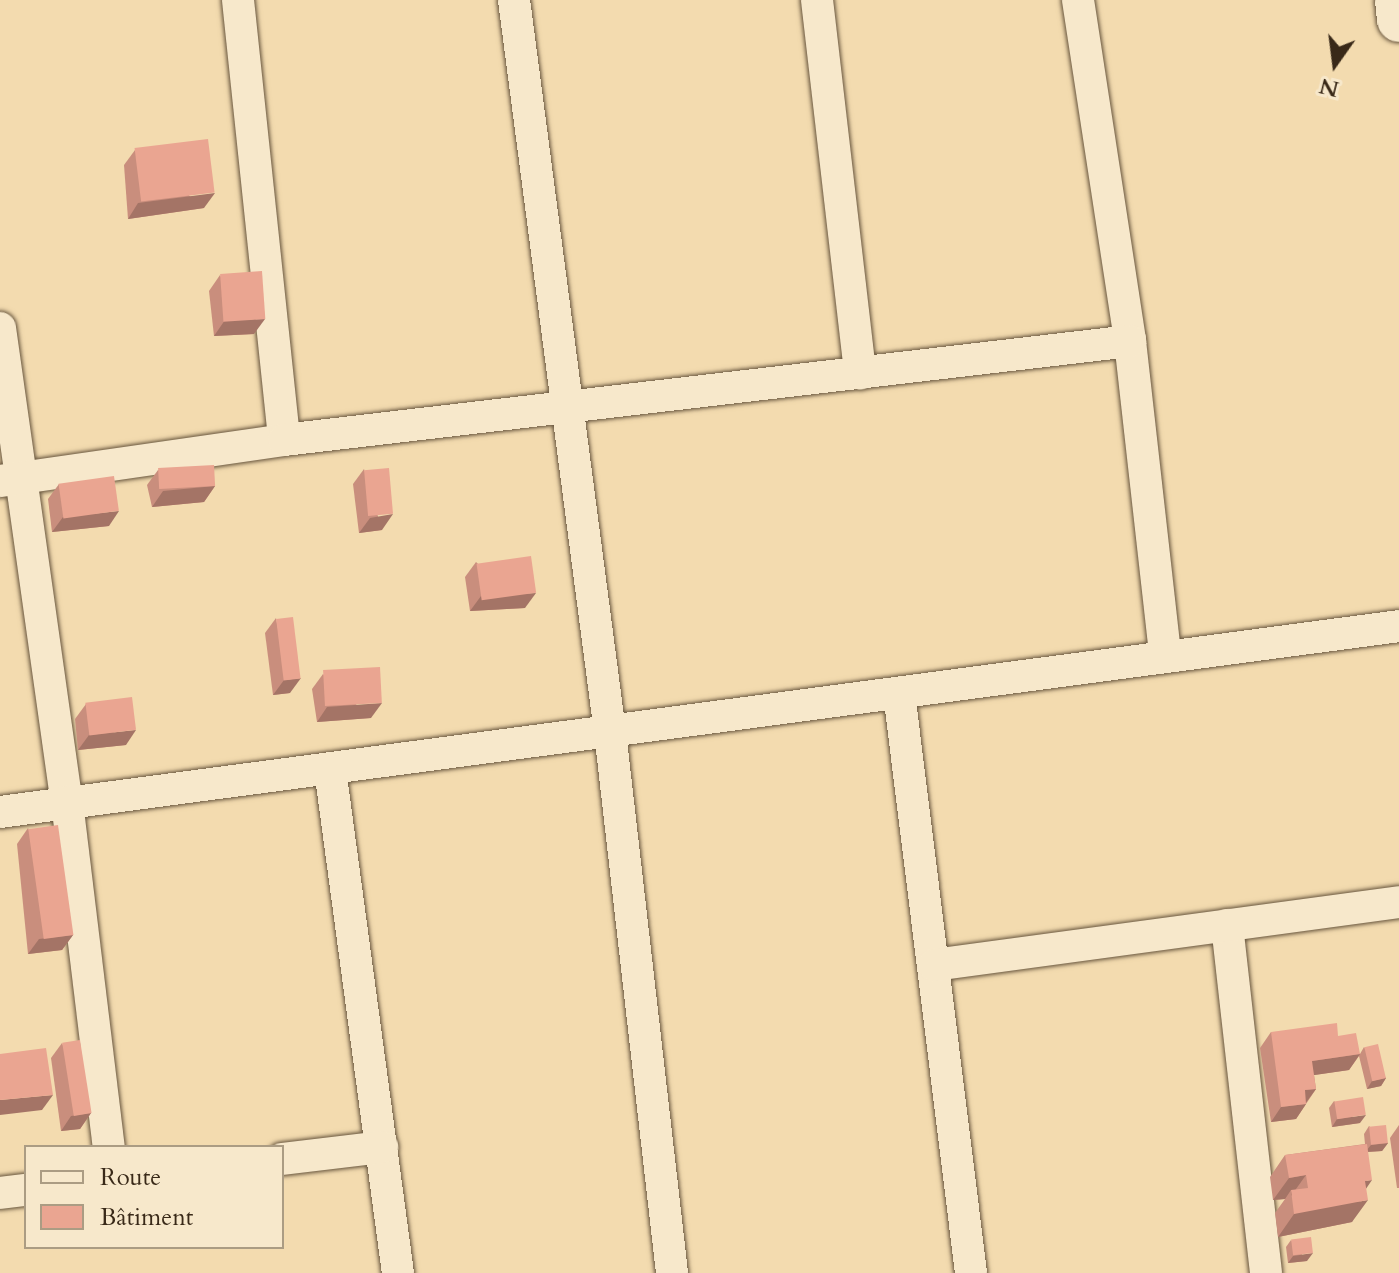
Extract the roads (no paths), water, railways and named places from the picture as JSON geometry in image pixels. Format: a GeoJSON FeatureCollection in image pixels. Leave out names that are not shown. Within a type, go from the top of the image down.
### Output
{"type":"FeatureCollection","features":[{"type":"Feature","properties":{"kind":"street"},"geometry":{"type":"LineString","coordinates":[[238,0],[284,440]]}},
{"type":"Feature","properties":{"kind":"street"},"geometry":{"type":"LineString","coordinates":[[514,0],[564,408],[610,732],[672,1273]]}},
{"type":"Feature","properties":{"kind":"street"},"geometry":{"type":"LineString","coordinates":[[817,0],[860,374]]}},
{"type":"Feature","properties":{"kind":"street"},"geometry":{"type":"LineString","coordinates":[[1078,0],[1130,341],[1165,654]]}},
{"type":"Feature","properties":{"kind":"street"},"geometry":{"type":"LineString","coordinates":[[1397,0],[1399,20]]}},
{"type":"Feature","properties":{"kind":"street"},"geometry":{"type":"LineString","coordinates":[[0,328],[11,479],[67,802],[109,1145]]}},
{"type":"Feature","properties":{"kind":"street"},"geometry":{"type":"LineString","coordinates":[[11,479],[284,440],[1130,341]]}},
{"type":"Feature","properties":{"kind":"street"},"geometry":{"type":"LineString","coordinates":[[0,812],[899,693],[1165,654],[1399,626]]}},
{"type":"Feature","properties":{"kind":"street"},"geometry":{"type":"LineString","coordinates":[[899,693],[971,1273]]}},
{"type":"Feature","properties":{"kind":"street"},"geometry":{"type":"LineString","coordinates":[[330,769],[398,1273]]}},
{"type":"Feature","properties":{"kind":"street"},"geometry":{"type":"LineString","coordinates":[[934,965],[1399,902]]}},
{"type":"Feature","properties":{"kind":"street"},"geometry":{"type":"LineString","coordinates":[[1227,925],[1266,1273]]}},
{"type":"Feature","properties":{"kind":"street"},"geometry":{"type":"LineString","coordinates":[[284,1159],[382,1147]]}},
{"type":"Feature","properties":{"kind":"street"},"geometry":{"type":"LineString","coordinates":[[0,1193],[24,1190]]}}]}
